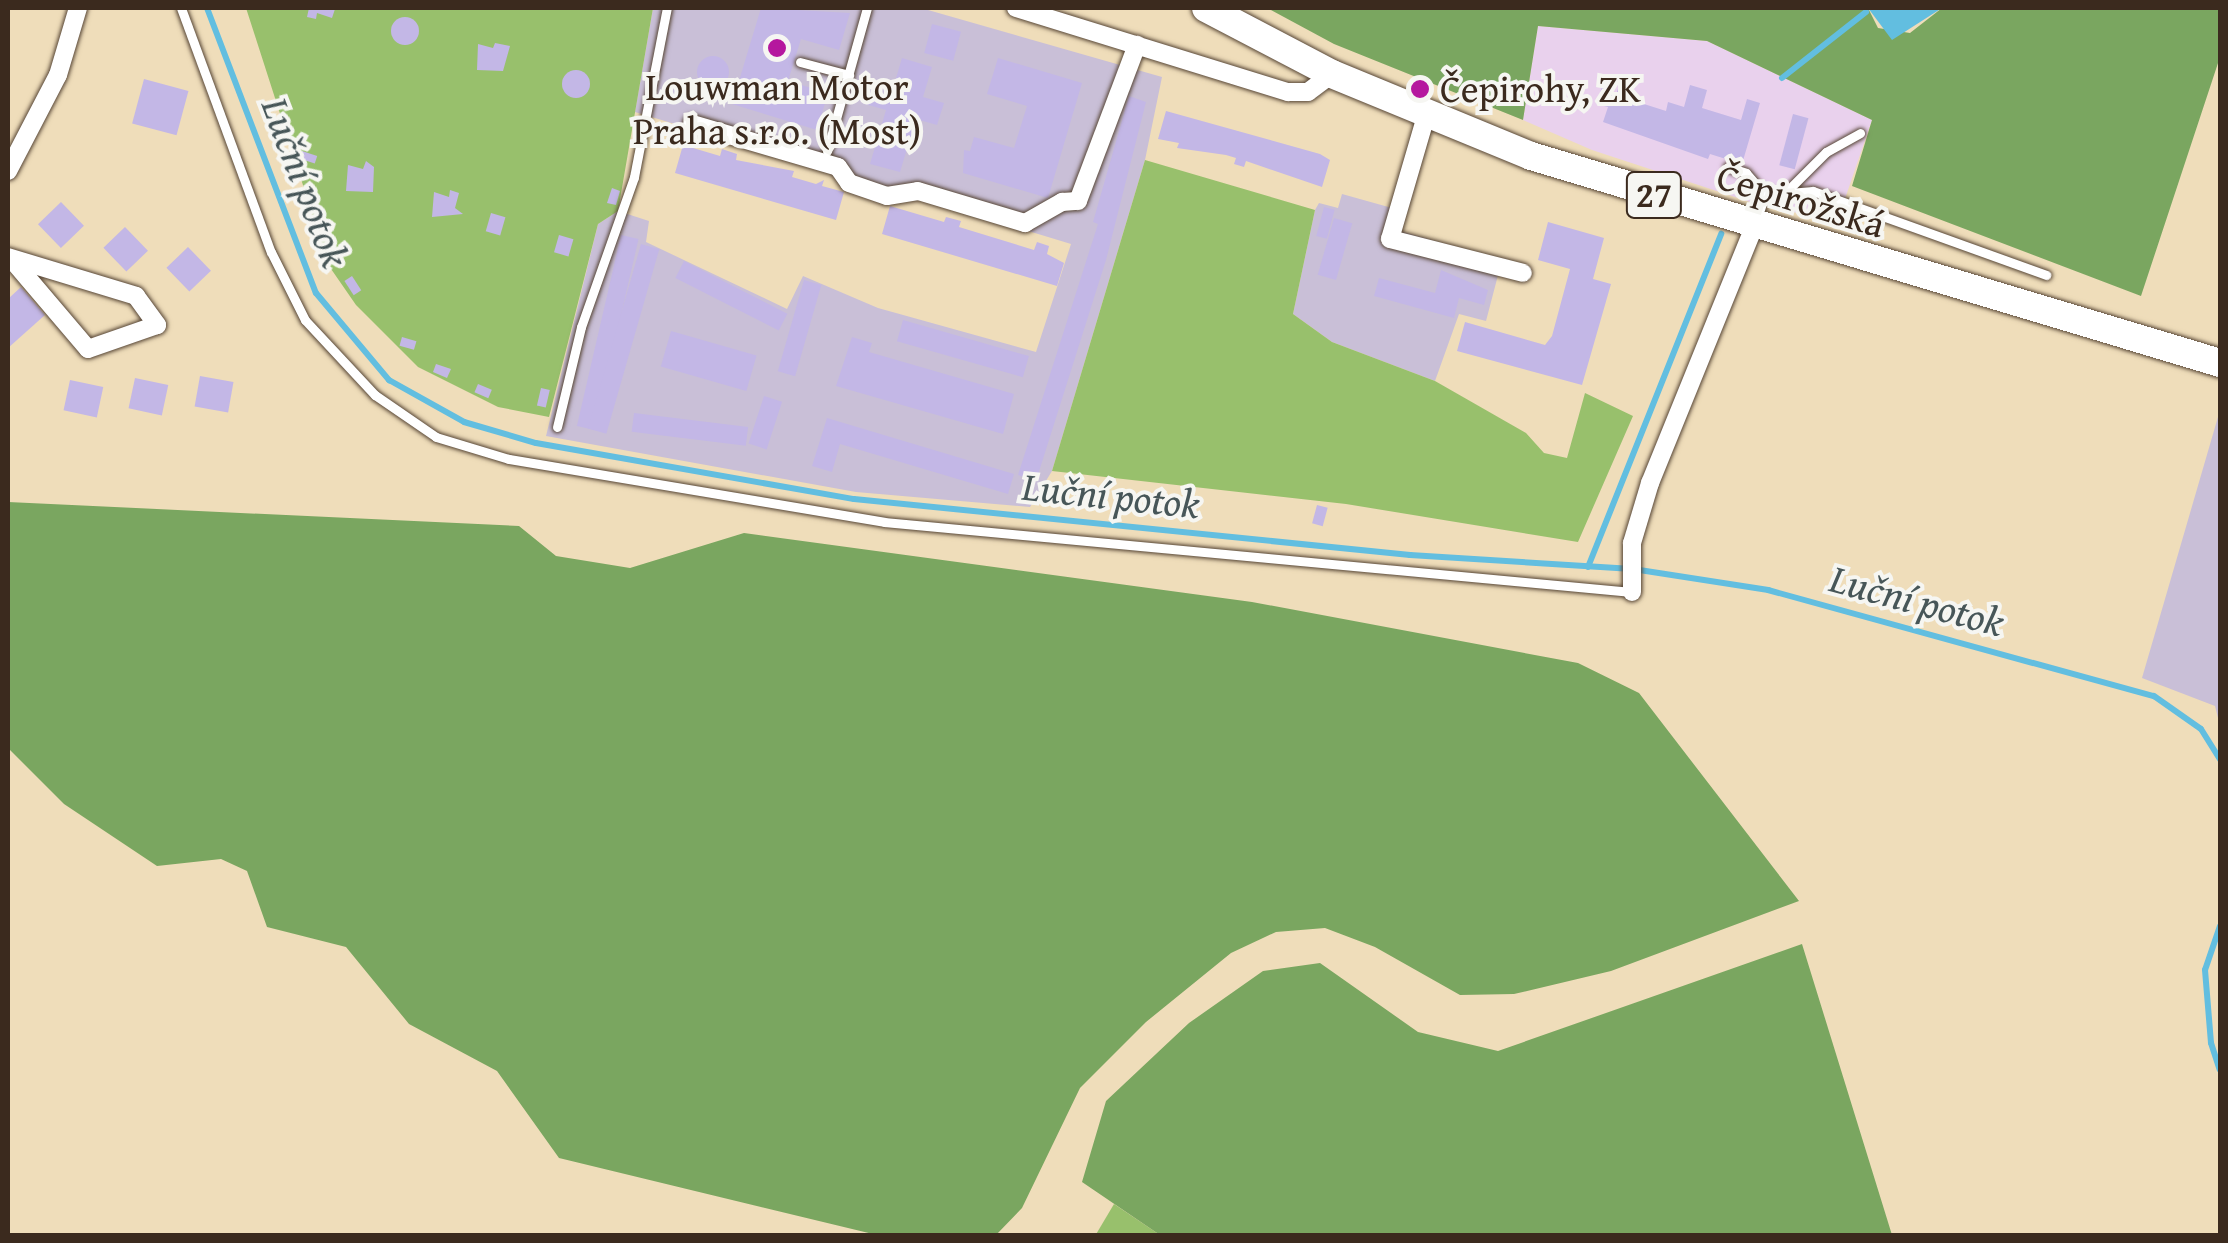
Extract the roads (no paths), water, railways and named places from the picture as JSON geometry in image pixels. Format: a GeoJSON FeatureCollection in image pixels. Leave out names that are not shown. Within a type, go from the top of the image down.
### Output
{"type":"FeatureCollection","features":[{"type":"Feature","properties":{"kind":"main road","name":"Čepirožská"},"geometry":{"type":"LineString","coordinates":[[1206,8],[1332,74],[1426,116],[1548,162],[2220,364]]}},
{"type":"Feature","properties":{"kind":"street"},"geometry":{"type":"LineString","coordinates":[[8,171],[58,75],[78,8]]}},
{"type":"Feature","properties":{"kind":"street"},"geometry":{"type":"LineString","coordinates":[[1016,8],[1288,92],[1308,92],[1332,74]]}},
{"type":"Feature","properties":{"kind":"street"},"geometry":{"type":"LineString","coordinates":[[692,124],[838,167],[849,183],[887,196],[918,191],[1025,223],[1062,202],[1078,201],[1137,45]]}},
{"type":"Feature","properties":{"kind":"street"},"geometry":{"type":"LineString","coordinates":[[1426,116],[1390,240],[1523,274]]}},
{"type":"Feature","properties":{"kind":"street"},"geometry":{"type":"LineString","coordinates":[[1632,592],[1632,543],[1650,483],[1755,226]]}},
{"type":"Feature","properties":{"kind":"street"},"geometry":{"type":"LineString","coordinates":[[11,260],[136,296],[157,325],[88,349],[11,260]]}},
{"type":"Feature","properties":{"kind":"lane"},"geometry":{"type":"LineString","coordinates":[[181,8],[271,252],[305,320],[374,395],[436,437],[509,459],[884,522],[1632,592]]}},
{"type":"Feature","properties":{"kind":"lane"},"geometry":{"type":"LineString","coordinates":[[557,427],[587,309],[634,177],[667,8]]}},
{"type":"Feature","properties":{"kind":"lane"},"geometry":{"type":"LineString","coordinates":[[826,151],[867,8]]}},
{"type":"Feature","properties":{"kind":"lane"},"geometry":{"type":"LineString","coordinates":[[800,62],[849,75]]}},
{"type":"Feature","properties":{"kind":"lane"},"geometry":{"type":"LineString","coordinates":[[1785,193],[1826,152],[1860,133]]}},
{"type":"Feature","properties":{"kind":"lane"},"geometry":{"type":"LineString","coordinates":[[1728,167],[1746,173],[1764,195]]}},
{"type":"Feature","properties":{"kind":"lane"},"geometry":{"type":"LineString","coordinates":[[1764,195],[1813,191],[2046,275]]}},
{"type":"Feature","properties":{"kind":"lane"},"geometry":{"type":"LineString","coordinates":[[1755,226],[1764,195]]}},
{"type":"Feature","properties":{"kind":"water"},"geometry":{"type":"Polygon","coordinates":[[[1868,8],[1942,8],[1892,40],[1868,8]]]}},
{"type":"Feature","properties":{"kind":"waterway","name":"Luční potok"},"geometry":{"type":"LineString","coordinates":[[207,8],[316,293],[389,380],[464,422],[536,443],[854,499],[1410,555],[1633,569],[1768,590],[2154,696],[2201,729],[2220,760]]}},
{"type":"Feature","properties":{"kind":"waterway"},"geometry":{"type":"LineString","coordinates":[[1782,78],[1866,12]]}},
{"type":"Feature","properties":{"kind":"waterway"},"geometry":{"type":"LineString","coordinates":[[1588,567],[1721,234]]}},
{"type":"Feature","properties":{"kind":"waterway","name":"Luční potok"},"geometry":{"type":"LineString","coordinates":[[2220,926],[2205,970],[2211,1043],[2220,1070]]}},
{"type":"Feature","properties":{"kind":"place","name":"Louwman Motor Praha s.r.o. (Most)"},"geometry":{"type":"Point","coordinates":[777,48]}},
{"type":"Feature","properties":{"kind":"place","name":"Čepirohy, ZK"},"geometry":{"type":"Point","coordinates":[1420,89]}}]}
